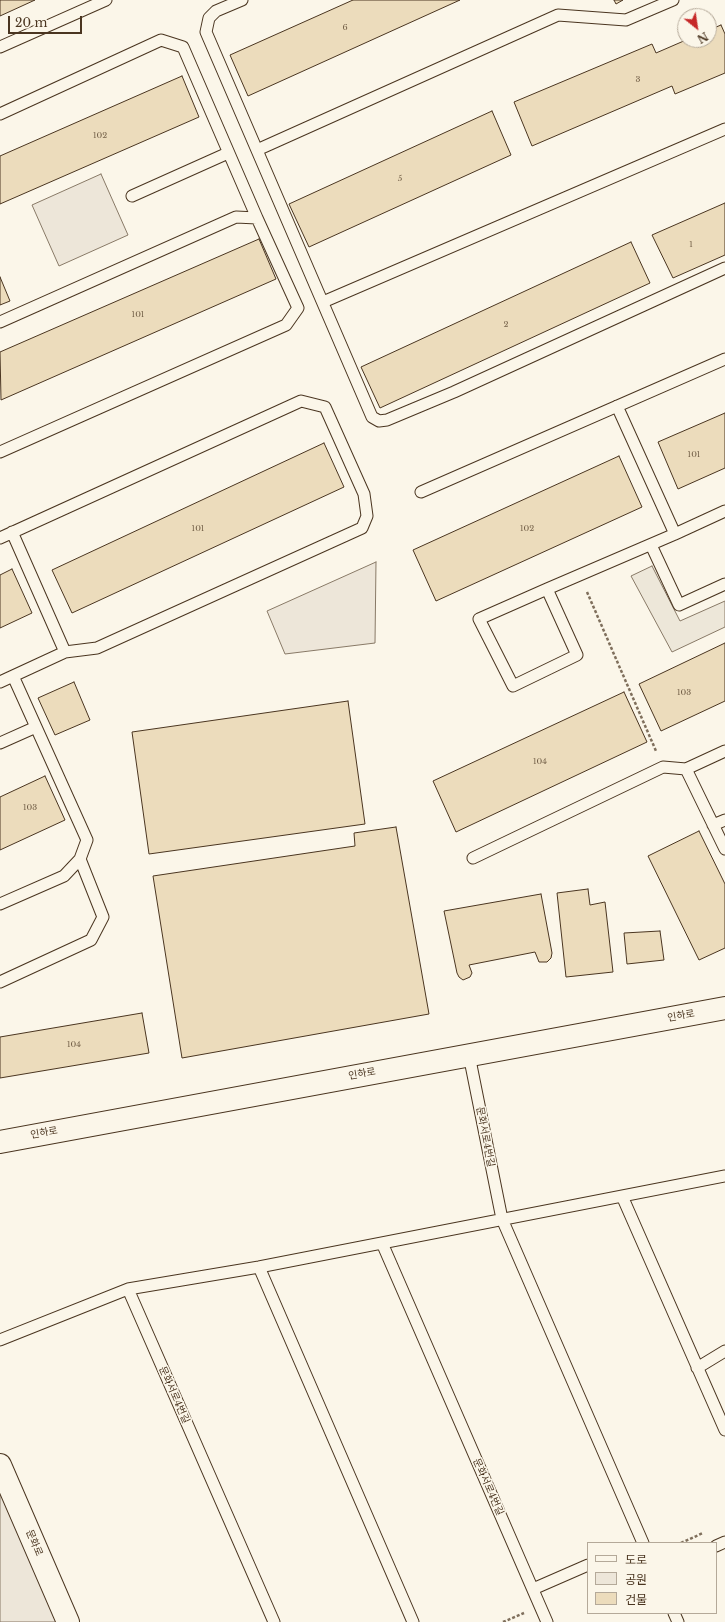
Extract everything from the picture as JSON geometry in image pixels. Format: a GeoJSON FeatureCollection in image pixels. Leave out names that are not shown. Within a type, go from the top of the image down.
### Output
{"type":"FeatureCollection","features":[{"type":"Feature","properties":{"kind":"main road","name":"인하로"},"geometry":{"type":"LineString","coordinates":[[0,1142],[725,1008]]}},
{"type":"Feature","properties":{"kind":"main road","name":"문화로"},"geometry":{"type":"LineString","coordinates":[[0,1465],[68,1622]]}},
{"type":"Feature","properties":{"kind":"lane"},"geometry":{"type":"LineString","coordinates":[[0,47],[106,0]]}},
{"type":"Feature","properties":{"kind":"lane"},"geometry":{"type":"LineString","coordinates":[[242,0],[216,11],[209,18],[206,32],[372,417],[379,421],[387,420],[454,392],[725,268]]}},
{"type":"Feature","properties":{"kind":"lane"},"geometry":{"type":"LineString","coordinates":[[257,150],[558,15],[626,20],[673,0]]}},
{"type":"Feature","properties":{"kind":"lane"},"geometry":{"type":"LineString","coordinates":[[0,114],[161,40],[183,47],[228,153],[298,308],[286,325],[0,452]]}},
{"type":"Feature","properties":{"kind":"lane"},"geometry":{"type":"LineString","coordinates":[[323,302],[725,129]]}},
{"type":"Feature","properties":{"kind":"lane"},"geometry":{"type":"LineString","coordinates":[[132,196],[228,153]]}},
{"type":"Feature","properties":{"kind":"lane"},"geometry":{"type":"LineString","coordinates":[[0,322],[236,217],[257,218]]}},
{"type":"Feature","properties":{"kind":"lane"},"geometry":{"type":"LineString","coordinates":[[421,492],[725,359]]}},
{"type":"Feature","properties":{"kind":"lane"},"geometry":{"type":"LineString","coordinates":[[0,538],[301,401],[325,408],[364,494],[367,516],[362,528],[97,648],[65,652],[0,682]]}},
{"type":"Feature","properties":{"kind":"lane"},"geometry":{"type":"LineString","coordinates":[[617,406],[675,534]]}},
{"type":"Feature","properties":{"kind":"lane"},"geometry":{"type":"LineString","coordinates":[[547,589],[577,655],[513,686],[479,620],[547,589],[725,511]]}},
{"type":"Feature","properties":{"kind":"lane"},"geometry":{"type":"LineString","coordinates":[[12,532],[65,652]]}},
{"type":"Feature","properties":{"kind":"lane"},"geometry":{"type":"LineString","coordinates":[[650,545],[679,605],[725,584]]}},
{"type":"Feature","properties":{"kind":"lane"},"geometry":{"type":"LineString","coordinates":[[0,904],[64,876],[80,859],[87,840],[13,676]]}},
{"type":"Feature","properties":{"kind":"lane"},"geometry":{"type":"LineString","coordinates":[[0,743],[36,727]]}},
{"type":"Feature","properties":{"kind":"lane"},"geometry":{"type":"LineString","coordinates":[[473,858],[663,768],[686,769],[725,751]]}},
{"type":"Feature","properties":{"kind":"lane"},"geometry":{"type":"LineString","coordinates":[[686,769],[725,849]]}},
{"type":"Feature","properties":{"kind":"lane"},"geometry":{"type":"LineString","coordinates":[[713,825],[725,820]]}},
{"type":"Feature","properties":{"kind":"lane"},"geometry":{"type":"LineString","coordinates":[[0,982],[91,940],[103,917],[80,859]]}},
{"type":"Feature","properties":{"kind":"lane","name":"문화서로4번길"},"geometry":{"type":"LineString","coordinates":[[469,1055],[502,1219],[641,1542]]}},
{"type":"Feature","properties":{"kind":"lane"},"geometry":{"type":"LineString","coordinates":[[0,1340],[128,1289],[259,1267],[725,1176]]}},
{"type":"Feature","properties":{"kind":"lane"},"geometry":{"type":"LineString","coordinates":[[622,1196],[725,1430]]}},
{"type":"Feature","properties":{"kind":"lane","name":"문화서로4번길"},"geometry":{"type":"LineString","coordinates":[[382,1243],[547,1622]]}},
{"type":"Feature","properties":{"kind":"lane"},"geometry":{"type":"LineString","coordinates":[[259,1267],[413,1622]]}},
{"type":"Feature","properties":{"kind":"lane","name":"문화서로4번길"},"geometry":{"type":"LineString","coordinates":[[128,1289],[274,1622]]}},
{"type":"Feature","properties":{"kind":"lane"},"geometry":{"type":"LineString","coordinates":[[697,1368],[725,1351]]}},
{"type":"Feature","properties":{"kind":"lane"},"geometry":{"type":"LineString","coordinates":[[533,1590],[587,1565]]}},
{"type":"Feature","properties":{"kind":"path"},"geometry":{"type":"LineString","coordinates":[[580,575],[663,768]]}},
{"type":"Feature","properties":{"kind":"green space"},"geometry":{"type":"Polygon","coordinates":[[[101,174],[128,235],[59,266],[32,205],[101,174]]]}},
{"type":"Feature","properties":{"kind":"green space"},"geometry":{"type":"Polygon","coordinates":[[[376,562],[375,643],[285,654],[267,611],[376,562]]]}},
{"type":"Feature","properties":{"kind":"green space"},"geometry":{"type":"Polygon","coordinates":[[[0,1492],[57,1622],[0,1622],[0,1492]]]}},
{"type":"Feature","properties":{"kind":"shaded area"},"geometry":{"type":"Polygon","coordinates":[[[652,566],[680,621],[725,601],[725,627],[672,652],[631,576],[652,566]]]}},
{"type":"Feature","properties":{"kind":"building"},"geometry":{"type":"Polygon","coordinates":[[[0,0],[35,0],[0,16],[0,0]]]}},
{"type":"Feature","properties":{"kind":"building"},"geometry":{"type":"Polygon","coordinates":[[[353,0],[460,0],[248,96],[230,55],[353,0]]]}},
{"type":"Feature","properties":{"kind":"building"},"geometry":{"type":"Polygon","coordinates":[[[614,0],[623,0],[616,4],[614,0]]]}},
{"type":"Feature","properties":{"kind":"building"},"geometry":{"type":"Polygon","coordinates":[[[721,25],[725,34],[725,73],[675,94],[672,86],[532,146],[514,102],[652,44],[656,53],[677,44],[677,48],[717,48],[717,27],[721,25]]]}},
{"type":"Feature","properties":{"kind":"building"},"geometry":{"type":"Polygon","coordinates":[[[182,76],[199,117],[0,204],[0,156],[182,76]]]}},
{"type":"Feature","properties":{"kind":"building"},"geometry":{"type":"Polygon","coordinates":[[[492,111],[511,155],[309,247],[289,204],[492,111]]]}},
{"type":"Feature","properties":{"kind":"building"},"geometry":{"type":"Polygon","coordinates":[[[725,203],[725,255],[673,278],[652,235],[725,203]]]}},
{"type":"Feature","properties":{"kind":"building"},"geometry":{"type":"Polygon","coordinates":[[[259,239],[276,279],[1,400],[0,352],[259,239]]]}},
{"type":"Feature","properties":{"kind":"building"},"geometry":{"type":"Polygon","coordinates":[[[631,242],[650,283],[380,408],[361,367],[631,242]]]}},
{"type":"Feature","properties":{"kind":"building"},"geometry":{"type":"Polygon","coordinates":[[[0,277],[10,301],[0,305],[0,277]]]}},
{"type":"Feature","properties":{"kind":"building"},"geometry":{"type":"Polygon","coordinates":[[[725,413],[725,468],[678,489],[658,442],[725,413]]]}},
{"type":"Feature","properties":{"kind":"building"},"geometry":{"type":"Polygon","coordinates":[[[324,443],[344,487],[72,613],[52,570],[324,443]]]}},
{"type":"Feature","properties":{"kind":"building"},"geometry":{"type":"Polygon","coordinates":[[[619,456],[642,507],[436,601],[413,550],[619,456]]]}},
{"type":"Feature","properties":{"kind":"building"},"geometry":{"type":"Polygon","coordinates":[[[12,569],[32,613],[0,628],[0,575],[12,569]]]}},
{"type":"Feature","properties":{"kind":"building"},"geometry":{"type":"Polygon","coordinates":[[[725,643],[725,701],[661,731],[639,684],[725,643]]]}},
{"type":"Feature","properties":{"kind":"building"},"geometry":{"type":"Polygon","coordinates":[[[74,682],[90,720],[55,735],[38,698],[74,682]]]}},
{"type":"Feature","properties":{"kind":"building"},"geometry":{"type":"Polygon","coordinates":[[[624,692],[647,742],[456,832],[433,781],[624,692]]]}},
{"type":"Feature","properties":{"kind":"building"},"geometry":{"type":"Polygon","coordinates":[[[348,701],[365,824],[149,854],[132,732],[348,701]]]}},
{"type":"Feature","properties":{"kind":"building"},"geometry":{"type":"Polygon","coordinates":[[[45,776],[65,820],[0,850],[0,797],[45,776]]]}},
{"type":"Feature","properties":{"kind":"building"},"geometry":{"type":"Polygon","coordinates":[[[396,827],[429,1014],[182,1058],[153,876],[355,846],[354,833],[396,827]]]}},
{"type":"Feature","properties":{"kind":"building"},"geometry":{"type":"Polygon","coordinates":[[[699,831],[725,884],[725,948],[699,960],[648,856],[699,831]]]}},
{"type":"Feature","properties":{"kind":"building"},"geometry":{"type":"Polygon","coordinates":[[[588,889],[590,905],[605,902],[613,972],[566,977],[557,893],[588,889]]]}},
{"type":"Feature","properties":{"kind":"building"},"geometry":{"type":"Polygon","coordinates":[[[541,894],[552,953],[551,958],[547,962],[539,962],[535,952],[469,965],[472,973],[470,977],[463,980],[459,977],[444,911],[541,894]]]}},
{"type":"Feature","properties":{"kind":"building"},"geometry":{"type":"Polygon","coordinates":[[[660,931],[664,960],[627,964],[624,933],[660,931]]]}},
{"type":"Feature","properties":{"kind":"building"},"geometry":{"type":"Polygon","coordinates":[[[142,1013],[149,1053],[0,1078],[0,1037],[142,1013]]]}}]}
